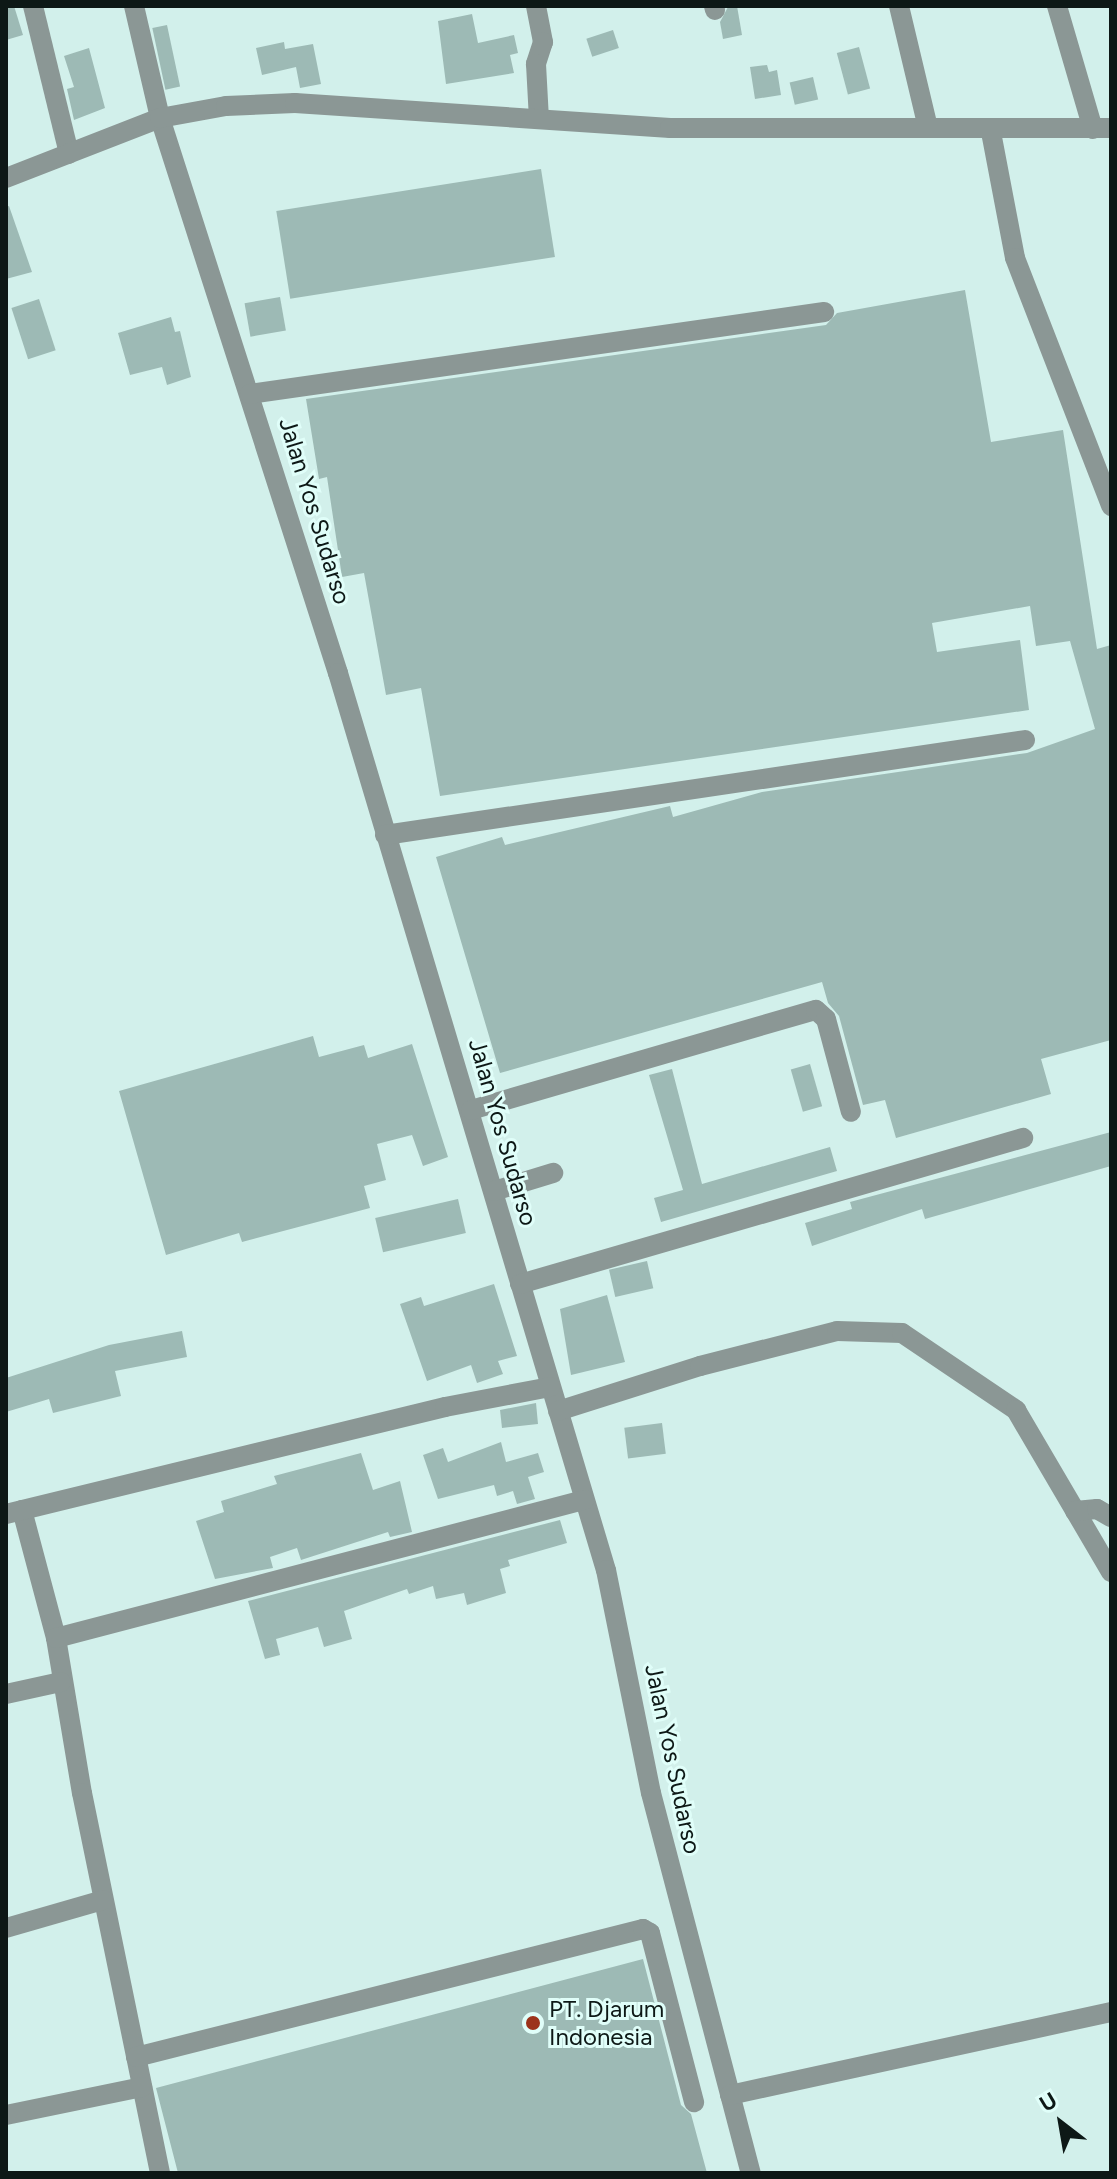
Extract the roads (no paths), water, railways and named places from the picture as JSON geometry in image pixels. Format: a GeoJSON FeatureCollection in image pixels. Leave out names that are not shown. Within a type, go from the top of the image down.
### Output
{"type":"FeatureCollection","features":[{"type":"Feature","properties":{"kind":"street"},"geometry":{"type":"LineString","coordinates":[[33,6],[69,154]]}},
{"type":"Feature","properties":{"kind":"street","name":"Jalan Yos Sudarso"},"geometry":{"type":"LineString","coordinates":[[134,6],[160,118],[250,394],[471,1110],[606,1570],[651,1793],[751,2173]]}},
{"type":"Feature","properties":{"kind":"street"},"geometry":{"type":"LineString","coordinates":[[536,6],[543,42],[536,64],[539,119]]}},
{"type":"Feature","properties":{"kind":"street"},"geometry":{"type":"LineString","coordinates":[[899,6],[928,128]]}},
{"type":"Feature","properties":{"kind":"street"},"geometry":{"type":"LineString","coordinates":[[6,178],[160,118],[226,106],[295,103],[670,128],[928,128],[991,132],[1102,129],[1057,6]]}},
{"type":"Feature","properties":{"kind":"street"},"geometry":{"type":"LineString","coordinates":[[991,132],[1015,258],[1111,506]]}},
{"type":"Feature","properties":{"kind":"street"},"geometry":{"type":"LineString","coordinates":[[250,394],[824,312]]}},
{"type":"Feature","properties":{"kind":"street"},"geometry":{"type":"LineString","coordinates":[[385,835],[1025,740]]}},
{"type":"Feature","properties":{"kind":"street"},"geometry":{"type":"LineString","coordinates":[[471,1110],[816,1010],[826,1019],[851,1112]]}},
{"type":"Feature","properties":{"kind":"street"},"geometry":{"type":"LineString","coordinates":[[520,1284],[1023,1138]]}},
{"type":"Feature","properties":{"kind":"street"},"geometry":{"type":"LineString","coordinates":[[494,1191],[553,1173]]}},
{"type":"Feature","properties":{"kind":"street"},"geometry":{"type":"LineString","coordinates":[[558,1411],[700,1366],[837,1331],[902,1333],[1016,1410],[1111,1572]]}},
{"type":"Feature","properties":{"kind":"street"},"geometry":{"type":"LineString","coordinates":[[160,2173],[103,1900],[61,1682],[56,1638],[14,1512],[445,1407],[550,1387]]}},
{"type":"Feature","properties":{"kind":"street"},"geometry":{"type":"LineString","coordinates":[[56,1638],[584,1500]]}},
{"type":"Feature","properties":{"kind":"street"},"geometry":{"type":"LineString","coordinates":[[1075,1511],[1097,1509],[1111,1517]]}},
{"type":"Feature","properties":{"kind":"street"},"geometry":{"type":"LineString","coordinates":[[6,1694],[61,1682]]}},
{"type":"Feature","properties":{"kind":"street"},"geometry":{"type":"LineString","coordinates":[[6,1928],[103,1900]]}},
{"type":"Feature","properties":{"kind":"street"},"geometry":{"type":"LineString","coordinates":[[136,2057],[643,1929],[650,1933],[694,2102]]}},
{"type":"Feature","properties":{"kind":"street"},"geometry":{"type":"LineString","coordinates":[[730,2095],[1111,2012]]}},
{"type":"Feature","properties":{"kind":"street"},"geometry":{"type":"LineString","coordinates":[[6,2115],[142,2087]]}},
{"type":"Feature","properties":{"kind":"place","name":"PT. Djarum Indonesia"},"geometry":{"type":"Point","coordinates":[533,2023]}}]}
